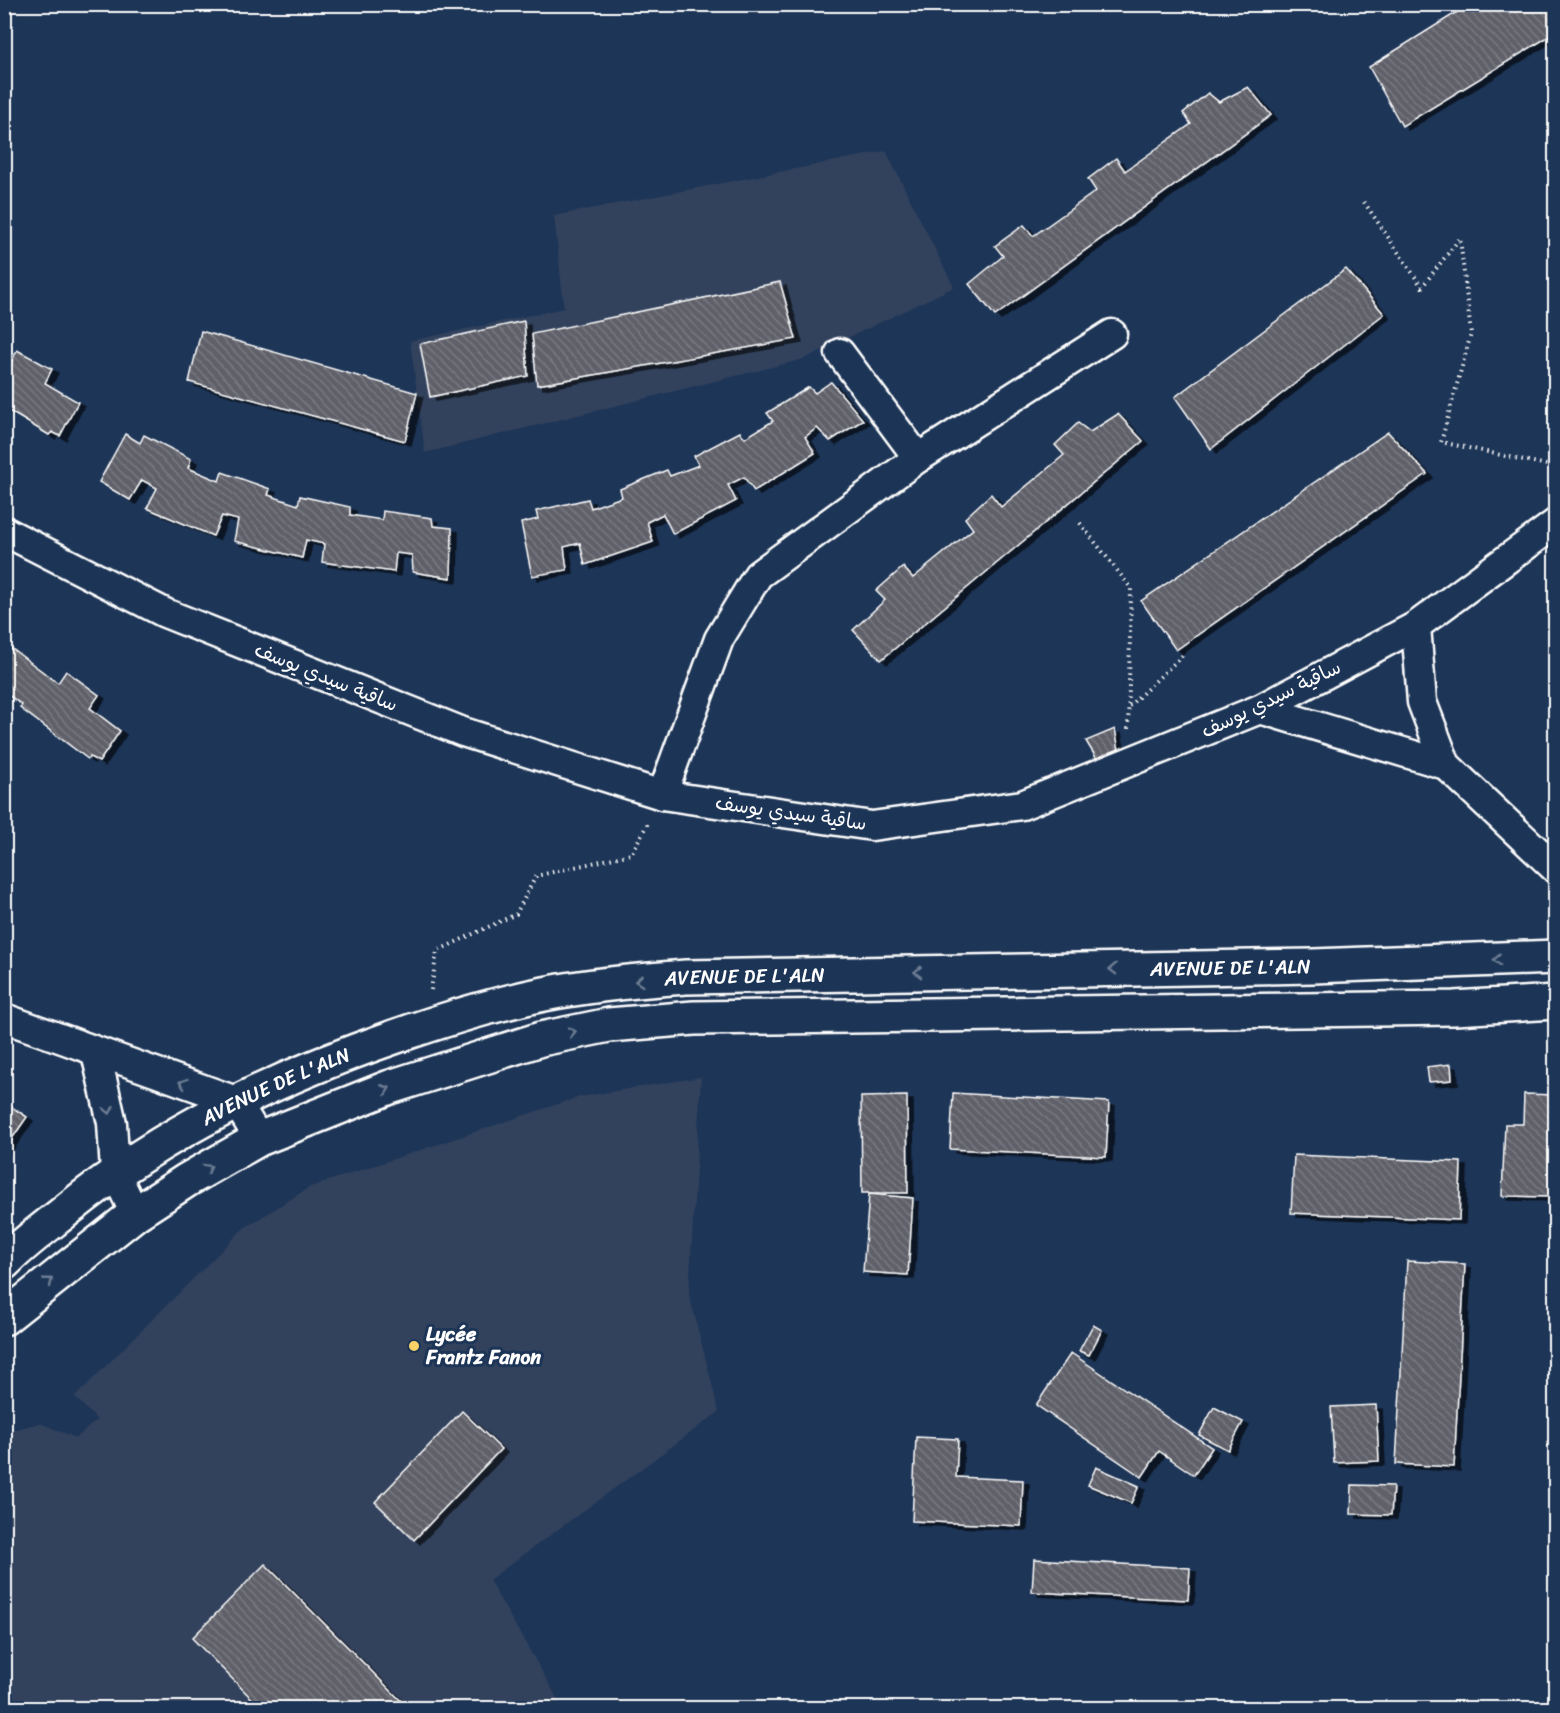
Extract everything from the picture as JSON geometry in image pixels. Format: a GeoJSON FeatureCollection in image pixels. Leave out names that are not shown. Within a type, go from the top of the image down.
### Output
{"type":"FeatureCollection","features":[{"type":"Feature","properties":{"kind":"main road","name":"AVENUE DE L'ALN"},"geometry":{"type":"LineString","coordinates":[[4,1263],[115,1172],[191,1124],[236,1101],[342,1055],[425,1026],[488,1006],[559,991],[621,982],[686,977],[1313,966],[1556,957]]}},
{"type":"Feature","properties":{"kind":"main road"},"geometry":{"type":"LineString","coordinates":[[4,1318],[135,1214],[187,1180],[259,1139],[390,1087],[466,1060],[541,1039],[609,1025],[694,1018],[1454,1008],[1556,1002]]}},
{"type":"Feature","properties":{"kind":"street"},"geometry":{"type":"LineString","coordinates":[[662,795],[719,639],[758,575],[918,458],[1112,334]]}},
{"type":"Feature","properties":{"kind":"street"},"geometry":{"type":"LineString","coordinates":[[840,353],[918,458]]}},
{"type":"Feature","properties":{"kind":"street","name":"ساقية سيدي يوسف"},"geometry":{"type":"LineString","coordinates":[[4,531],[165,613],[463,732],[662,795],[872,826],[1022,805],[1260,709],[1416,626],[1556,524]]}},
{"type":"Feature","properties":{"kind":"street"},"geometry":{"type":"LineString","coordinates":[[1416,626],[1422,702],[1446,765],[1556,869]]}},
{"type":"Feature","properties":{"kind":"street"},"geometry":{"type":"LineString","coordinates":[[1260,709],[1446,765]]}},
{"type":"Feature","properties":{"kind":"street"},"geometry":{"type":"LineString","coordinates":[[4,1018],[96,1053],[236,1101],[259,1139]]}},
{"type":"Feature","properties":{"kind":"street"},"geometry":{"type":"LineString","coordinates":[[96,1053],[111,1124],[115,1172],[135,1214]]}},
{"type":"Feature","properties":{"kind":"path"},"geometry":{"type":"LineString","coordinates":[[1364,202],[1422,287],[1460,238],[1471,334],[1441,442],[1556,467]]}},
{"type":"Feature","properties":{"kind":"path"},"geometry":{"type":"LineString","coordinates":[[1080,523],[1131,588],[1128,763]]}},
{"type":"Feature","properties":{"kind":"path"},"geometry":{"type":"LineString","coordinates":[[1129,707],[1183,655]]}},
{"type":"Feature","properties":{"kind":"path"},"geometry":{"type":"LineString","coordinates":[[425,1026],[437,951],[516,914],[536,876],[631,854],[662,795]]}},
{"type":"Feature","properties":{"kind":"shaded area"},"geometry":{"type":"Polygon","coordinates":[[[886,151],[954,287],[804,359],[425,453],[410,341],[564,308],[554,216],[886,151]]]}},
{"type":"Feature","properties":{"kind":"shaded area","name":"Lycée Frantz Fanon"},"geometry":{"type":"Polygon","coordinates":[[[701,1077],[689,1294],[719,1412],[489,1580],[563,1708],[5,1708],[4,1435],[9,1431],[40,1423],[76,1438],[97,1420],[75,1397],[244,1228],[310,1187],[579,1097],[701,1077]]]}},
{"type":"Feature","properties":{"kind":"building"},"geometry":{"type":"Polygon","coordinates":[[[1470,4],[1556,4],[1556,32],[1402,126],[1369,67],[1470,4]]]}},
{"type":"Feature","properties":{"kind":"building"},"geometry":{"type":"Polygon","coordinates":[[[1248,87],[1271,115],[995,316],[969,284],[1003,256],[995,246],[1024,225],[1033,236],[1096,191],[1088,179],[1116,158],[1125,171],[1191,124],[1183,113],[1208,93],[1219,102],[1248,87]]]}},
{"type":"Feature","properties":{"kind":"building"},"geometry":{"type":"Polygon","coordinates":[[[1346,269],[1384,314],[1211,449],[1175,397],[1346,269]]]}},
{"type":"Feature","properties":{"kind":"building"},"geometry":{"type":"Polygon","coordinates":[[[780,282],[796,339],[537,385],[532,334],[780,282]]]}},
{"type":"Feature","properties":{"kind":"building"},"geometry":{"type":"Polygon","coordinates":[[[524,321],[528,376],[430,397],[420,344],[524,321]]]}},
{"type":"Feature","properties":{"kind":"building"},"geometry":{"type":"Polygon","coordinates":[[[201,331],[417,393],[405,441],[189,382],[201,331]]]}},
{"type":"Feature","properties":{"kind":"building"},"geometry":{"type":"Polygon","coordinates":[[[17,350],[52,369],[45,383],[78,402],[60,436],[52,432],[49,435],[4,408],[4,359],[11,363],[17,350]]]}},
{"type":"Feature","properties":{"kind":"building"},"geometry":{"type":"Polygon","coordinates":[[[831,382],[863,420],[830,441],[817,428],[805,437],[815,453],[754,491],[744,477],[728,485],[736,501],[673,534],[663,514],[647,522],[653,542],[585,565],[580,543],[564,547],[567,570],[532,576],[521,523],[538,519],[536,511],[588,499],[591,508],[622,497],[620,489],[667,470],[670,476],[699,465],[694,456],[740,432],[745,438],[773,421],[767,413],[809,387],[815,393],[831,382]]]}},
{"type":"Feature","properties":{"kind":"building"},"geometry":{"type":"Polygon","coordinates":[[[1118,414],[1143,441],[881,660],[853,630],[885,600],[876,591],[903,567],[913,578],[973,529],[965,518],[991,494],[1001,507],[1064,455],[1055,445],[1078,423],[1090,432],[1118,414]]]}},
{"type":"Feature","properties":{"kind":"building"},"geometry":{"type":"Polygon","coordinates":[[[1388,432],[1427,474],[1176,650],[1141,601],[1388,432]]]}},
{"type":"Feature","properties":{"kind":"building"},"geometry":{"type":"Polygon","coordinates":[[[125,434],[140,443],[144,435],[191,459],[188,468],[219,481],[222,472],[270,489],[268,495],[298,505],[300,496],[350,507],[350,515],[382,520],[383,511],[432,518],[433,526],[452,528],[451,578],[413,572],[412,555],[396,553],[394,572],[322,562],[324,544],[306,540],[302,558],[234,541],[238,520],[222,516],[213,536],[147,508],[157,488],[142,480],[130,500],[99,482],[125,434]]]}},
{"type":"Feature","properties":{"kind":"building"},"geometry":{"type":"Polygon","coordinates":[[[4,643],[58,683],[66,671],[99,695],[90,708],[120,731],[99,762],[90,757],[88,759],[20,708],[22,705],[4,692],[4,643]]]}},
{"type":"Feature","properties":{"kind":"building"},"geometry":{"type":"Polygon","coordinates":[[[1115,729],[1119,750],[1098,761],[1086,741],[1115,729]]]}},
{"type":"Feature","properties":{"kind":"building"},"geometry":{"type":"Polygon","coordinates":[[[1451,1064],[1452,1080],[1429,1082],[1427,1067],[1451,1064]]]}},
{"type":"Feature","properties":{"kind":"building"},"geometry":{"type":"Polygon","coordinates":[[[953,1093],[1109,1102],[1106,1157],[950,1149],[953,1093]]]}},
{"type":"Feature","properties":{"kind":"building"},"geometry":{"type":"Polygon","coordinates":[[[1524,1094],[1556,1095],[1556,1197],[1502,1196],[1505,1124],[1523,1124],[1524,1094]]]}},
{"type":"Feature","properties":{"kind":"building"},"geometry":{"type":"Polygon","coordinates":[[[907,1096],[908,1193],[862,1193],[861,1097],[907,1096]]]}},
{"type":"Feature","properties":{"kind":"building"},"geometry":{"type":"Polygon","coordinates":[[[4,1102],[27,1117],[4,1150],[4,1102]]]}},
{"type":"Feature","properties":{"kind":"building"},"geometry":{"type":"Polygon","coordinates":[[[1294,1155],[1461,1162],[1459,1220],[1291,1213],[1294,1155]]]}},
{"type":"Feature","properties":{"kind":"building"},"geometry":{"type":"Polygon","coordinates":[[[869,1194],[913,1198],[908,1275],[863,1272],[869,1194]]]}},
{"type":"Feature","properties":{"kind":"building"},"geometry":{"type":"Polygon","coordinates":[[[1407,1261],[1465,1264],[1454,1467],[1396,1464],[1407,1261]]]}},
{"type":"Feature","properties":{"kind":"building"},"geometry":{"type":"Polygon","coordinates":[[[1093,1325],[1102,1330],[1089,1355],[1079,1351],[1093,1325]]]}},
{"type":"Feature","properties":{"kind":"building"},"geometry":{"type":"Polygon","coordinates":[[[1071,1353],[1212,1448],[1194,1475],[1159,1451],[1142,1477],[1036,1405],[1071,1353]]]}},
{"type":"Feature","properties":{"kind":"building"},"geometry":{"type":"Polygon","coordinates":[[[1376,1405],[1379,1461],[1334,1463],[1331,1407],[1376,1405]]]}},
{"type":"Feature","properties":{"kind":"building"},"geometry":{"type":"Polygon","coordinates":[[[1214,1407],[1243,1422],[1228,1450],[1199,1435],[1214,1407]]]}},
{"type":"Feature","properties":{"kind":"building"},"geometry":{"type":"Polygon","coordinates":[[[462,1411],[501,1449],[414,1540],[375,1502],[462,1411]]]}},
{"type":"Feature","properties":{"kind":"building"},"geometry":{"type":"Polygon","coordinates":[[[916,1437],[958,1439],[956,1477],[1023,1480],[1021,1526],[912,1521],[916,1437]]]}},
{"type":"Feature","properties":{"kind":"building"},"geometry":{"type":"Polygon","coordinates":[[[1096,1467],[1139,1486],[1131,1503],[1088,1485],[1096,1467]]]}},
{"type":"Feature","properties":{"kind":"building"},"geometry":{"type":"Polygon","coordinates":[[[1352,1485],[1393,1486],[1391,1515],[1351,1514],[1352,1485]]]}},
{"type":"Feature","properties":{"kind":"building"},"geometry":{"type":"Polygon","coordinates":[[[1034,1559],[1190,1568],[1188,1600],[1032,1592],[1034,1559]]]}},
{"type":"Feature","properties":{"kind":"building"},"geometry":{"type":"Polygon","coordinates":[[[265,1564],[408,1708],[261,1708],[192,1638],[265,1564]]]}},
{"type":"Feature","properties":{"kind":"place","name":"Lycée Frantz Fanon"},"geometry":{"type":"Point","coordinates":[414,1346]}}]}
